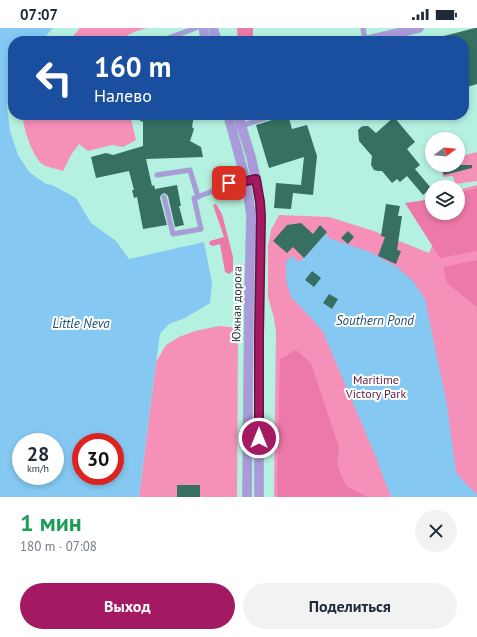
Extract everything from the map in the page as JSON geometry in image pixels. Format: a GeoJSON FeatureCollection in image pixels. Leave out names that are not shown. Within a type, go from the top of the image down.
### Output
{"type":"FeatureCollection","features":[{"type":"Feature","properties":{"kind":"street"},"geometry":{"type":"LineString","coordinates":[[385,36],[419,28]]}},
{"type":"Feature","properties":{"kind":"street","name":"Южная дорога"},"geometry":{"type":"LineString","coordinates":[[230,120],[246,181],[251,215],[248,334],[247,497]]}},
{"type":"Feature","properties":{"kind":"street","name":"Южная дорога"},"geometry":{"type":"LineString","coordinates":[[239,120],[256,179],[261,216],[259,497]]}},
{"type":"Feature","properties":{"kind":"lane"},"geometry":{"type":"LineString","coordinates":[[177,36],[196,28]]}},
{"type":"Feature","properties":{"kind":"lane"},"geometry":{"type":"LineString","coordinates":[[232,128],[260,120]]}},
{"type":"Feature","properties":{"kind":"lane"},"geometry":{"type":"LineString","coordinates":[[157,175],[190,170],[198,197]]}},
{"type":"Feature","properties":{"kind":"lane"},"geometry":{"type":"LineString","coordinates":[[164,197],[173,234],[201,229],[194,198],[229,183],[256,179]]}},
{"type":"Feature","properties":{"kind":"lane"},"geometry":{"type":"LineString","coordinates":[[248,334],[259,335]]}},
{"type":"Feature","properties":{"kind":"green space"},"geometry":{"type":"Polygon","coordinates":[[[80,28],[148,28],[126,36],[73,36],[80,28]]]}},
{"type":"Feature","properties":{"kind":"green space"},"geometry":{"type":"Polygon","coordinates":[[[23,120],[131,120],[136,140],[123,147],[112,145],[88,151],[79,144],[71,155],[63,171],[42,164],[35,155],[23,120]]]}},
{"type":"Feature","properties":{"kind":"green space"},"geometry":{"type":"Polygon","coordinates":[[[477,152],[477,181],[465,183],[465,180],[454,180],[453,176],[443,177],[442,172],[465,172],[465,155],[477,152]]]}},
{"type":"Feature","properties":{"kind":"green space","name":"Maritime Victory Park"},"geometry":{"type":"Polygon","coordinates":[[[477,185],[477,497],[274,497],[276,332],[268,297],[268,246],[271,230],[279,215],[329,217],[374,231],[429,253],[442,224],[448,220],[465,220],[465,188],[477,185]]]}},
{"type":"Feature","properties":{"kind":"green space"},"geometry":{"type":"Polygon","coordinates":[[[219,326],[238,328],[237,497],[139,497],[156,362],[166,345],[179,337],[195,331],[219,326]]]}},
{"type":"Feature","properties":{"kind":"shaded area"},"geometry":{"type":"Polygon","coordinates":[[[237,28],[253,28],[253,36],[238,36],[237,28]]]}},
{"type":"Feature","properties":{"kind":"shaded area"},"geometry":{"type":"Polygon","coordinates":[[[477,188],[477,251],[440,258],[405,203],[425,200],[425,220],[465,220],[465,191],[477,188]]]}},
{"type":"Feature","properties":{"kind":"shaded area"},"geometry":{"type":"Polygon","coordinates":[[[216,204],[222,214],[233,257],[233,271],[229,274],[225,272],[220,244],[213,246],[209,244],[210,241],[224,237],[213,205],[216,204]]]}},
{"type":"Feature","properties":{"kind":"shaded area"},"geometry":{"type":"Polygon","coordinates":[[[477,260],[477,307],[447,283],[443,267],[477,260]]]}},
{"type":"Feature","properties":{"kind":"shaded area"},"geometry":{"type":"Polygon","coordinates":[[[296,350],[311,363],[339,447],[337,465],[346,486],[367,497],[278,497],[277,483],[280,359],[296,350]]]}},
{"type":"Feature","properties":{"kind":"water","name":"Little Neva"},"geometry":{"type":"Polygon","coordinates":[[[0,28],[53,28],[46,36],[8,36],[8,120],[18,155],[29,172],[46,184],[52,185],[76,198],[91,223],[116,241],[129,259],[204,242],[212,283],[210,303],[185,318],[169,324],[160,334],[139,497],[0,497],[0,28]]]}},
{"type":"Feature","properties":{"kind":"water","name":"Southern Pond"},"geometry":{"type":"Polygon","coordinates":[[[325,234],[331,239],[370,252],[397,267],[413,281],[425,299],[447,405],[456,472],[477,494],[477,497],[391,497],[375,455],[323,332],[291,297],[286,280],[286,261],[292,256],[299,262],[325,234]]]}},
{"type":"Feature","properties":{"kind":"building"},"geometry":{"type":"Polygon","coordinates":[[[477,28],[477,84],[469,86],[469,36],[444,36],[477,28]]]}},
{"type":"Feature","properties":{"kind":"building"},"geometry":{"type":"Polygon","coordinates":[[[139,120],[193,120],[192,127],[194,129],[190,141],[201,147],[203,157],[146,159],[152,186],[154,185],[155,189],[177,185],[181,206],[179,206],[184,225],[175,227],[168,196],[164,193],[160,198],[167,225],[143,229],[137,197],[134,198],[132,190],[134,190],[129,171],[96,178],[91,157],[106,153],[113,155],[143,146],[143,122],[139,120]]]}},
{"type":"Feature","properties":{"kind":"building"},"geometry":{"type":"Polygon","coordinates":[[[272,120],[289,120],[292,129],[307,125],[317,156],[313,195],[293,193],[291,209],[274,208],[276,183],[301,185],[304,157],[269,168],[256,125],[272,120]]]}},
{"type":"Feature","properties":{"kind":"building"},"geometry":{"type":"Polygon","coordinates":[[[391,120],[397,120],[415,142],[407,149],[420,165],[415,169],[425,181],[425,193],[423,195],[407,176],[400,182],[397,179],[392,183],[382,171],[374,170],[371,165],[372,156],[359,141],[358,130],[361,127],[368,126],[376,133],[391,120]]]}},
{"type":"Feature","properties":{"kind":"building"},"geometry":{"type":"Polygon","coordinates":[[[465,165],[472,165],[472,168],[465,170],[465,165]]]}},
{"type":"Feature","properties":{"kind":"building"},"geometry":{"type":"Polygon","coordinates":[[[443,172],[456,172],[444,175],[443,172]]]}},
{"type":"Feature","properties":{"kind":"building"},"geometry":{"type":"Polygon","coordinates":[[[386,204],[400,206],[398,216],[402,216],[397,250],[401,251],[396,264],[378,256],[385,237],[381,236],[386,204]]]}},
{"type":"Feature","properties":{"kind":"building"},"geometry":{"type":"Polygon","coordinates":[[[301,223],[313,234],[320,225],[327,232],[304,258],[293,247],[287,253],[273,241],[287,225],[301,223]]]}},
{"type":"Feature","properties":{"kind":"building"},"geometry":{"type":"Polygon","coordinates":[[[348,231],[354,237],[348,244],[341,238],[348,231]]]}},
{"type":"Feature","properties":{"kind":"building"},"geometry":{"type":"Polygon","coordinates":[[[312,271],[321,278],[314,287],[305,280],[312,271]]]}},
{"type":"Feature","properties":{"kind":"building"},"geometry":{"type":"Polygon","coordinates":[[[329,294],[338,299],[332,309],[323,303],[329,294]]]}},
{"type":"Feature","properties":{"kind":"building"},"geometry":{"type":"Polygon","coordinates":[[[177,485],[200,485],[200,497],[177,497],[177,485]]]}},
{"type":"Feature","properties":{"kind":"route"},"geometry":{"type":"LineString","coordinates":[[229,183],[256,179],[260,202],[259,438]]}}]}
